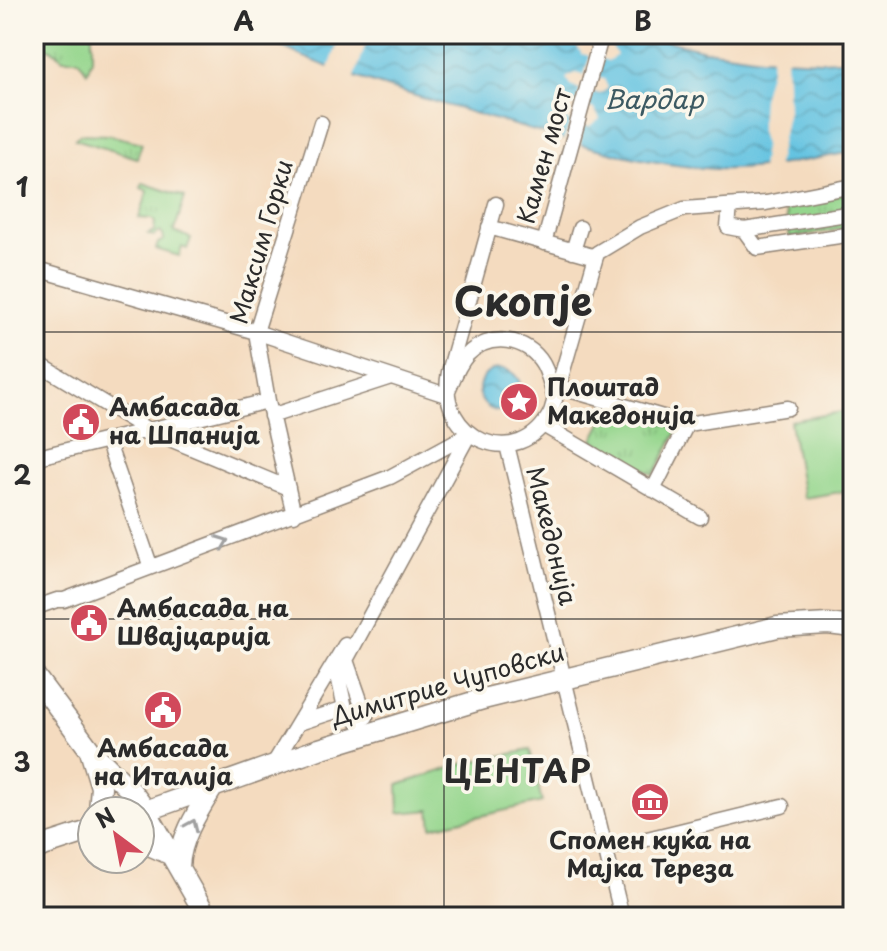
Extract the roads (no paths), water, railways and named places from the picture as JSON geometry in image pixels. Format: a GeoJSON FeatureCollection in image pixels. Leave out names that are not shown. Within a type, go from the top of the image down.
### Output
{"type":"FeatureCollection","features":[{"type":"Feature","properties":{"kind":"street","name":"Камен мост"},"geometry":{"type":"LineString","coordinates":[[544,243],[602,34]]}},
{"type":"Feature","properties":{"kind":"street","name":"Максим Горки"},"geometry":{"type":"LineString","coordinates":[[294,515],[256,332],[321,123]]}},
{"type":"Feature","properties":{"kind":"street"},"geometry":{"type":"LineString","coordinates":[[496,204],[449,372],[446,395],[453,416],[469,434],[487,443],[507,445],[526,439],[543,425],[557,393],[597,253],[665,214],[684,209],[766,203],[853,186]]}},
{"type":"Feature","properties":{"kind":"street"},"geometry":{"type":"LineString","coordinates":[[730,206],[728,227],[744,230],[853,213]]}},
{"type":"Feature","properties":{"kind":"street"},"geometry":{"type":"LineString","coordinates":[[489,227],[596,257]]}},
{"type":"Feature","properties":{"kind":"street"},"geometry":{"type":"LineString","coordinates":[[573,251],[580,228]]}},
{"type":"Feature","properties":{"kind":"street"},"geometry":{"type":"LineString","coordinates":[[744,230],[757,248],[853,234]]}},
{"type":"Feature","properties":{"kind":"street"},"geometry":{"type":"LineString","coordinates":[[34,268],[256,332],[446,395]]}},
{"type":"Feature","properties":{"kind":"street"},"geometry":{"type":"LineString","coordinates":[[446,395],[458,368],[470,352],[490,341],[524,346],[536,356],[557,393]]}},
{"type":"Feature","properties":{"kind":"street"},"geometry":{"type":"LineString","coordinates":[[34,361],[148,430],[288,488]]}},
{"type":"Feature","properties":{"kind":"street"},"geometry":{"type":"LineString","coordinates":[[271,416],[392,377]]}},
{"type":"Feature","properties":{"kind":"street"},"geometry":{"type":"LineString","coordinates":[[557,393],[687,424],[788,408]]}},
{"type":"Feature","properties":{"kind":"street"},"geometry":{"type":"LineString","coordinates":[[34,458],[268,401]]}},
{"type":"Feature","properties":{"kind":"street"},"geometry":{"type":"LineString","coordinates":[[117,413],[107,440],[150,566]]}},
{"type":"Feature","properties":{"kind":"street"},"geometry":{"type":"LineString","coordinates":[[653,490],[687,424]]}},
{"type":"Feature","properties":{"kind":"street"},"geometry":{"type":"LineString","coordinates":[[543,425],[700,517]]}},
{"type":"Feature","properties":{"kind":"street"},"geometry":{"type":"LineString","coordinates":[[34,608],[64,600],[390,477],[469,434]]}},
{"type":"Feature","properties":{"kind":"street"},"geometry":{"type":"LineString","coordinates":[[367,725],[346,660],[469,434]]}},
{"type":"Feature","properties":{"kind":"street","name":"Македонија"},"geometry":{"type":"LineString","coordinates":[[507,445],[622,917]]}},
{"type":"Feature","properties":{"kind":"street"},"geometry":{"type":"LineString","coordinates":[[273,765],[419,512]]}},
{"type":"Feature","properties":{"kind":"street"},"geometry":{"type":"LineString","coordinates":[[34,614],[59,606],[64,600]]}},
{"type":"Feature","properties":{"kind":"street","name":"Димитрие Чуповски"},"geometry":{"type":"LineString","coordinates":[[156,807],[273,765],[367,725],[777,627],[828,624],[853,627]]}},
{"type":"Feature","properties":{"kind":"street"},"geometry":{"type":"LineString","coordinates":[[335,662],[345,708],[367,725]]}},
{"type":"Feature","properties":{"kind":"street"},"geometry":{"type":"LineString","coordinates":[[34,675],[90,750],[133,795]]}},
{"type":"Feature","properties":{"kind":"street"},"geometry":{"type":"LineString","coordinates":[[299,723],[345,708]]}},
{"type":"Feature","properties":{"kind":"street"},"geometry":{"type":"LineString","coordinates":[[90,750],[101,787],[100,795]]}},
{"type":"Feature","properties":{"kind":"street"},"geometry":{"type":"LineString","coordinates":[[176,861],[199,809],[213,787]]}},
{"type":"Feature","properties":{"kind":"street"},"geometry":{"type":"LineString","coordinates":[[606,849],[782,806]]}},
{"type":"Feature","properties":{"kind":"street"},"geometry":{"type":"LineString","coordinates":[[156,831],[207,917]]}},
{"type":"Feature","properties":{"kind":"street"},"geometry":{"type":"LineString","coordinates":[[34,849],[76,834]]}},
{"type":"Feature","properties":{"kind":"street"},"geometry":{"type":"LineString","coordinates":[[156,850],[176,861]]}},
{"type":"Feature","properties":{"kind":"water","name":"Вардар"},"geometry":{"type":"Polygon","coordinates":[[[257,34],[639,34],[705,50],[761,58],[853,59],[853,152],[732,169],[686,167],[629,157],[371,82],[313,61],[257,34]]]}},
{"type":"Feature","properties":{"kind":"water"},"geometry":{"type":"Polygon","coordinates":[[[500,369],[515,375],[521,390],[515,405],[500,411],[485,405],[479,390],[485,375],[500,369]]]}},
{"type":"Feature","properties":{"kind":"place","name":"Плоштад Македонија"},"geometry":{"type":"Point","coordinates":[519,402]}},
{"type":"Feature","properties":{"kind":"place","name":"Амбасада на Шпанија"},"geometry":{"type":"Point","coordinates":[81,422]}},
{"type":"Feature","properties":{"kind":"place","name":"Амбасада на Швајцарија"},"geometry":{"type":"Point","coordinates":[89,623]}},
{"type":"Feature","properties":{"kind":"place","name":"Амбасада на Италија"},"geometry":{"type":"Point","coordinates":[163,710]}},
{"type":"Feature","properties":{"kind":"place","name":"Спомен куќа на Мајка Тереза"},"geometry":{"type":"Point","coordinates":[650,802]}},
{"type":"Feature","properties":{"kind":"district","name":"Скопје"},"geometry":{"type":"Point","coordinates":[523,302]}},
{"type":"Feature","properties":{"kind":"district","name":"ЦЕНТАР"},"geometry":{"type":"Point","coordinates":[518,772]}}]}
